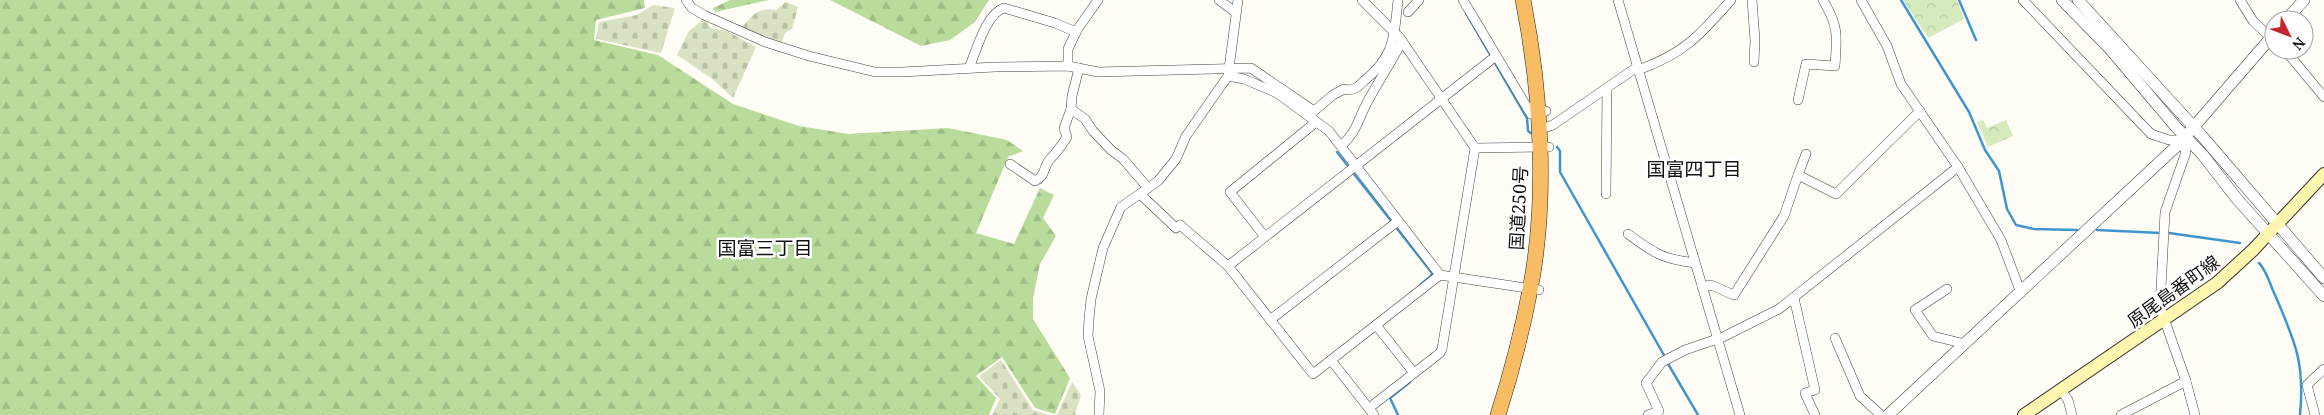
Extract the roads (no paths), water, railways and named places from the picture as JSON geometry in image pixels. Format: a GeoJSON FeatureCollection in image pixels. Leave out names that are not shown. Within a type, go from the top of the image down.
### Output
{"type":"FeatureCollection","features":[{"type":"Feature","properties":{"kind":"highway","name":"国道250号"},"geometry":{"type":"LineString","coordinates":[[1523,0],[1542,112],[1547,127],[1545,147]]}},
{"type":"Feature","properties":{"kind":"highway","name":"国道250号"},"geometry":{"type":"LineString","coordinates":[[1508,415],[1521,370],[1545,233],[1545,147],[1538,36],[1531,0]]}},
{"type":"Feature","properties":{"kind":"highway","name":"国道250号"},"geometry":{"type":"LineString","coordinates":[[1498,415],[1534,289]]}},
{"type":"Feature","properties":{"kind":"main road","name":"原尾島番町線"},"geometry":{"type":"LineString","coordinates":[[2024,415],[2217,283],[2324,174]]}},
{"type":"Feature","properties":{"kind":"street"},"geometry":{"type":"LineString","coordinates":[[686,0],[692,8],[766,42],[845,65],[889,73],[969,68],[1068,66],[1098,72],[1229,72],[1251,68],[1314,111],[1333,95],[1344,89],[1349,91],[1354,89],[1377,70],[1386,59],[1398,36]]}},
{"type":"Feature","properties":{"kind":"street"},"geometry":{"type":"LineString","coordinates":[[1068,66],[1068,49],[1076,32],[1098,0]]}},
{"type":"Feature","properties":{"kind":"street"},"geometry":{"type":"LineString","coordinates":[[1219,0],[1235,12]]}},
{"type":"Feature","properties":{"kind":"street"},"geometry":{"type":"LineString","coordinates":[[1099,415],[1100,391],[1098,373],[1088,336],[1091,299],[1112,225],[1121,207],[1158,181],[1176,158],[1186,136],[1229,72],[1230,50],[1238,0]]}},
{"type":"Feature","properties":{"kind":"street"},"geometry":{"type":"LineString","coordinates":[[1331,360],[1372,412],[1442,349],[1475,148],[1398,36],[1362,0]]}},
{"type":"Feature","properties":{"kind":"street"},"geometry":{"type":"LineString","coordinates":[[1341,146],[1352,136],[1366,105],[1388,70],[1398,36],[1398,0]]}},
{"type":"Feature","properties":{"kind":"street"},"geometry":{"type":"LineString","coordinates":[[1408,12],[1419,0]]}},
{"type":"Feature","properties":{"kind":"street"},"geometry":{"type":"LineString","coordinates":[[1464,0],[1494,58],[1531,114],[1542,112]]}},
{"type":"Feature","properties":{"kind":"street"},"geometry":{"type":"LineString","coordinates":[[1618,0],[1740,415]]}},
{"type":"Feature","properties":{"kind":"street"},"geometry":{"type":"LineString","coordinates":[[1547,127],[1553,125],[1638,68],[1670,58],[1684,49],[1699,36],[1731,0]]}},
{"type":"Feature","properties":{"kind":"street"},"geometry":{"type":"LineString","coordinates":[[1752,0],[1755,32],[1754,62]]}},
{"type":"Feature","properties":{"kind":"street"},"geometry":{"type":"LineString","coordinates":[[1798,100],[1806,64],[1834,66],[1838,34],[1833,17],[1823,0]]}},
{"type":"Feature","properties":{"kind":"street"},"geometry":{"type":"LineString","coordinates":[[1861,0],[1887,46],[1901,84],[1958,167],[2001,240],[2021,293]]}},
{"type":"Feature","properties":{"kind":"street"},"geometry":{"type":"LineString","coordinates":[[2022,0],[2151,134],[2169,140],[2184,139]]}},
{"type":"Feature","properties":{"kind":"street"},"geometry":{"type":"LineString","coordinates":[[2062,0],[2110,49],[2184,139],[2324,296]]}},
{"type":"Feature","properties":{"kind":"street"},"geometry":{"type":"LineString","coordinates":[[2078,0],[2194,128],[2324,278]]}},
{"type":"Feature","properties":{"kind":"street"},"geometry":{"type":"LineString","coordinates":[[2295,10],[2304,0]]}},
{"type":"Feature","properties":{"kind":"street"},"geometry":{"type":"LineString","coordinates":[[2240,1],[2253,20],[2264,30]]}},
{"type":"Feature","properties":{"kind":"street"},"geometry":{"type":"LineString","coordinates":[[969,68],[990,19],[998,10],[1004,8],[1055,23],[1076,32]]}},
{"type":"Feature","properties":{"kind":"street"},"geometry":{"type":"LineString","coordinates":[[1888,415],[2184,139],[2264,48]]}},
{"type":"Feature","properties":{"kind":"street"},"geometry":{"type":"LineString","coordinates":[[1228,266],[1440,98],[1494,58]]}},
{"type":"Feature","properties":{"kind":"street"},"geometry":{"type":"LineString","coordinates":[[2293,60],[2324,97]]}},
{"type":"Feature","properties":{"kind":"street"},"geometry":{"type":"LineString","coordinates":[[1010,164],[1035,181],[1045,172],[1048,160],[1062,146],[1067,137],[1064,128],[1071,109],[1072,96],[1079,68]]}},
{"type":"Feature","properties":{"kind":"street"},"geometry":{"type":"LineString","coordinates":[[1229,72],[1277,93],[1329,131],[1395,223],[1440,275],[1534,289]]}},
{"type":"Feature","properties":{"kind":"street"},"geometry":{"type":"LineString","coordinates":[[1606,88],[1606,194]]}},
{"type":"Feature","properties":{"kind":"street"},"geometry":{"type":"LineString","coordinates":[[1071,109],[1085,119],[1093,131],[1111,150],[1124,159],[1148,188]]}},
{"type":"Feature","properties":{"kind":"street"},"geometry":{"type":"LineString","coordinates":[[1798,175],[1836,194],[1920,111]]}},
{"type":"Feature","properties":{"kind":"street"},"geometry":{"type":"LineString","coordinates":[[1266,237],[1230,192],[1316,122]]}},
{"type":"Feature","properties":{"kind":"street"},"geometry":{"type":"LineString","coordinates":[[2184,139],[2186,152],[2165,212],[2160,307],[2186,381],[2195,415]]}},
{"type":"Feature","properties":{"kind":"street"},"geometry":{"type":"LineString","coordinates":[[1475,148],[1545,147]]}},
{"type":"Feature","properties":{"kind":"street"},"geometry":{"type":"LineString","coordinates":[[1702,286],[1711,285],[1734,295],[1784,216],[1806,154]]}},
{"type":"Feature","properties":{"kind":"street"},"geometry":{"type":"LineString","coordinates":[[1648,415],[1658,411],[1646,383],[1667,360],[1685,350],[1723,337],[1778,309],[1958,167]]}},
{"type":"Feature","properties":{"kind":"street"},"geometry":{"type":"LineString","coordinates":[[1140,194],[1176,228],[1180,225],[1228,266],[1313,374],[1440,275]]}},
{"type":"Feature","properties":{"kind":"street"},"geometry":{"type":"LineString","coordinates":[[1270,320],[1395,223]]}},
{"type":"Feature","properties":{"kind":"street"},"geometry":{"type":"LineString","coordinates":[[1628,234],[1657,255],[1678,261],[1695,263]]}},
{"type":"Feature","properties":{"kind":"street"},"geometry":{"type":"LineString","coordinates":[[1947,289],[1915,310],[1933,336],[1965,344]]}},
{"type":"Feature","properties":{"kind":"street"},"geometry":{"type":"LineString","coordinates":[[1794,298],[1815,390],[1806,393],[1815,415]]}},
{"type":"Feature","properties":{"kind":"street"},"geometry":{"type":"LineString","coordinates":[[1376,325],[1414,373]]}},
{"type":"Feature","properties":{"kind":"street"},"geometry":{"type":"LineString","coordinates":[[1835,338],[1860,396],[1881,415]]}},
{"type":"Feature","properties":{"kind":"street"},"geometry":{"type":"LineString","coordinates":[[2315,415],[2307,385],[2324,369]]}},
{"type":"Feature","properties":{"kind":"street"},"geometry":{"type":"LineString","coordinates":[[2121,415],[2186,381]]}},
{"type":"Feature","properties":{"kind":"street"},"geometry":{"type":"LineString","coordinates":[[2061,390],[2068,400],[2072,415]]}},
{"type":"Feature","properties":{"kind":"waterway"},"geometry":{"type":"LineString","coordinates":[[1901,0],[1969,112],[1985,150],[1999,171],[2007,209],[2016,225],[2034,229],[2077,230]]}},
{"type":"Feature","properties":{"kind":"waterway"},"geometry":{"type":"LineString","coordinates":[[1959,0],[1976,40]]}},
{"type":"Feature","properties":{"kind":"waterway"},"geometry":{"type":"LineString","coordinates":[[1466,13],[1527,118],[1528,131],[1531,133]]}},
{"type":"Feature","properties":{"kind":"waterway"},"geometry":{"type":"LineString","coordinates":[[1557,147],[1560,151],[1560,172],[1665,357]]}},
{"type":"Feature","properties":{"kind":"waterway"},"geometry":{"type":"LineString","coordinates":[[1337,152],[1348,166]]}},
{"type":"Feature","properties":{"kind":"waterway"},"geometry":{"type":"LineString","coordinates":[[1354,174],[1392,222]]}},
{"type":"Feature","properties":{"kind":"waterway"},"geometry":{"type":"LineString","coordinates":[[1395,226],[1432,273],[1420,285]]}},
{"type":"Feature","properties":{"kind":"waterway"},"geometry":{"type":"LineString","coordinates":[[2097,230],[2161,233]]}},
{"type":"Feature","properties":{"kind":"waterway"},"geometry":{"type":"LineString","coordinates":[[2169,233],[2240,243]]}},
{"type":"Feature","properties":{"kind":"waterway"},"geometry":{"type":"LineString","coordinates":[[2259,263],[2268,278],[2297,353],[2301,380],[2300,415]]}},
{"type":"Feature","properties":{"kind":"waterway"},"geometry":{"type":"LineString","coordinates":[[1667,362],[1698,415]]}},
{"type":"Feature","properties":{"kind":"waterway"},"geometry":{"type":"LineString","coordinates":[[1398,415],[1390,398],[1410,382]]}},
{"type":"Feature","properties":{"kind":"district","name":"国富四丁目"},"geometry":{"type":"Point","coordinates":[1694,169]}},
{"type":"Feature","properties":{"kind":"district","name":"国富三丁目"},"geometry":{"type":"Point","coordinates":[765,248]}}]}
